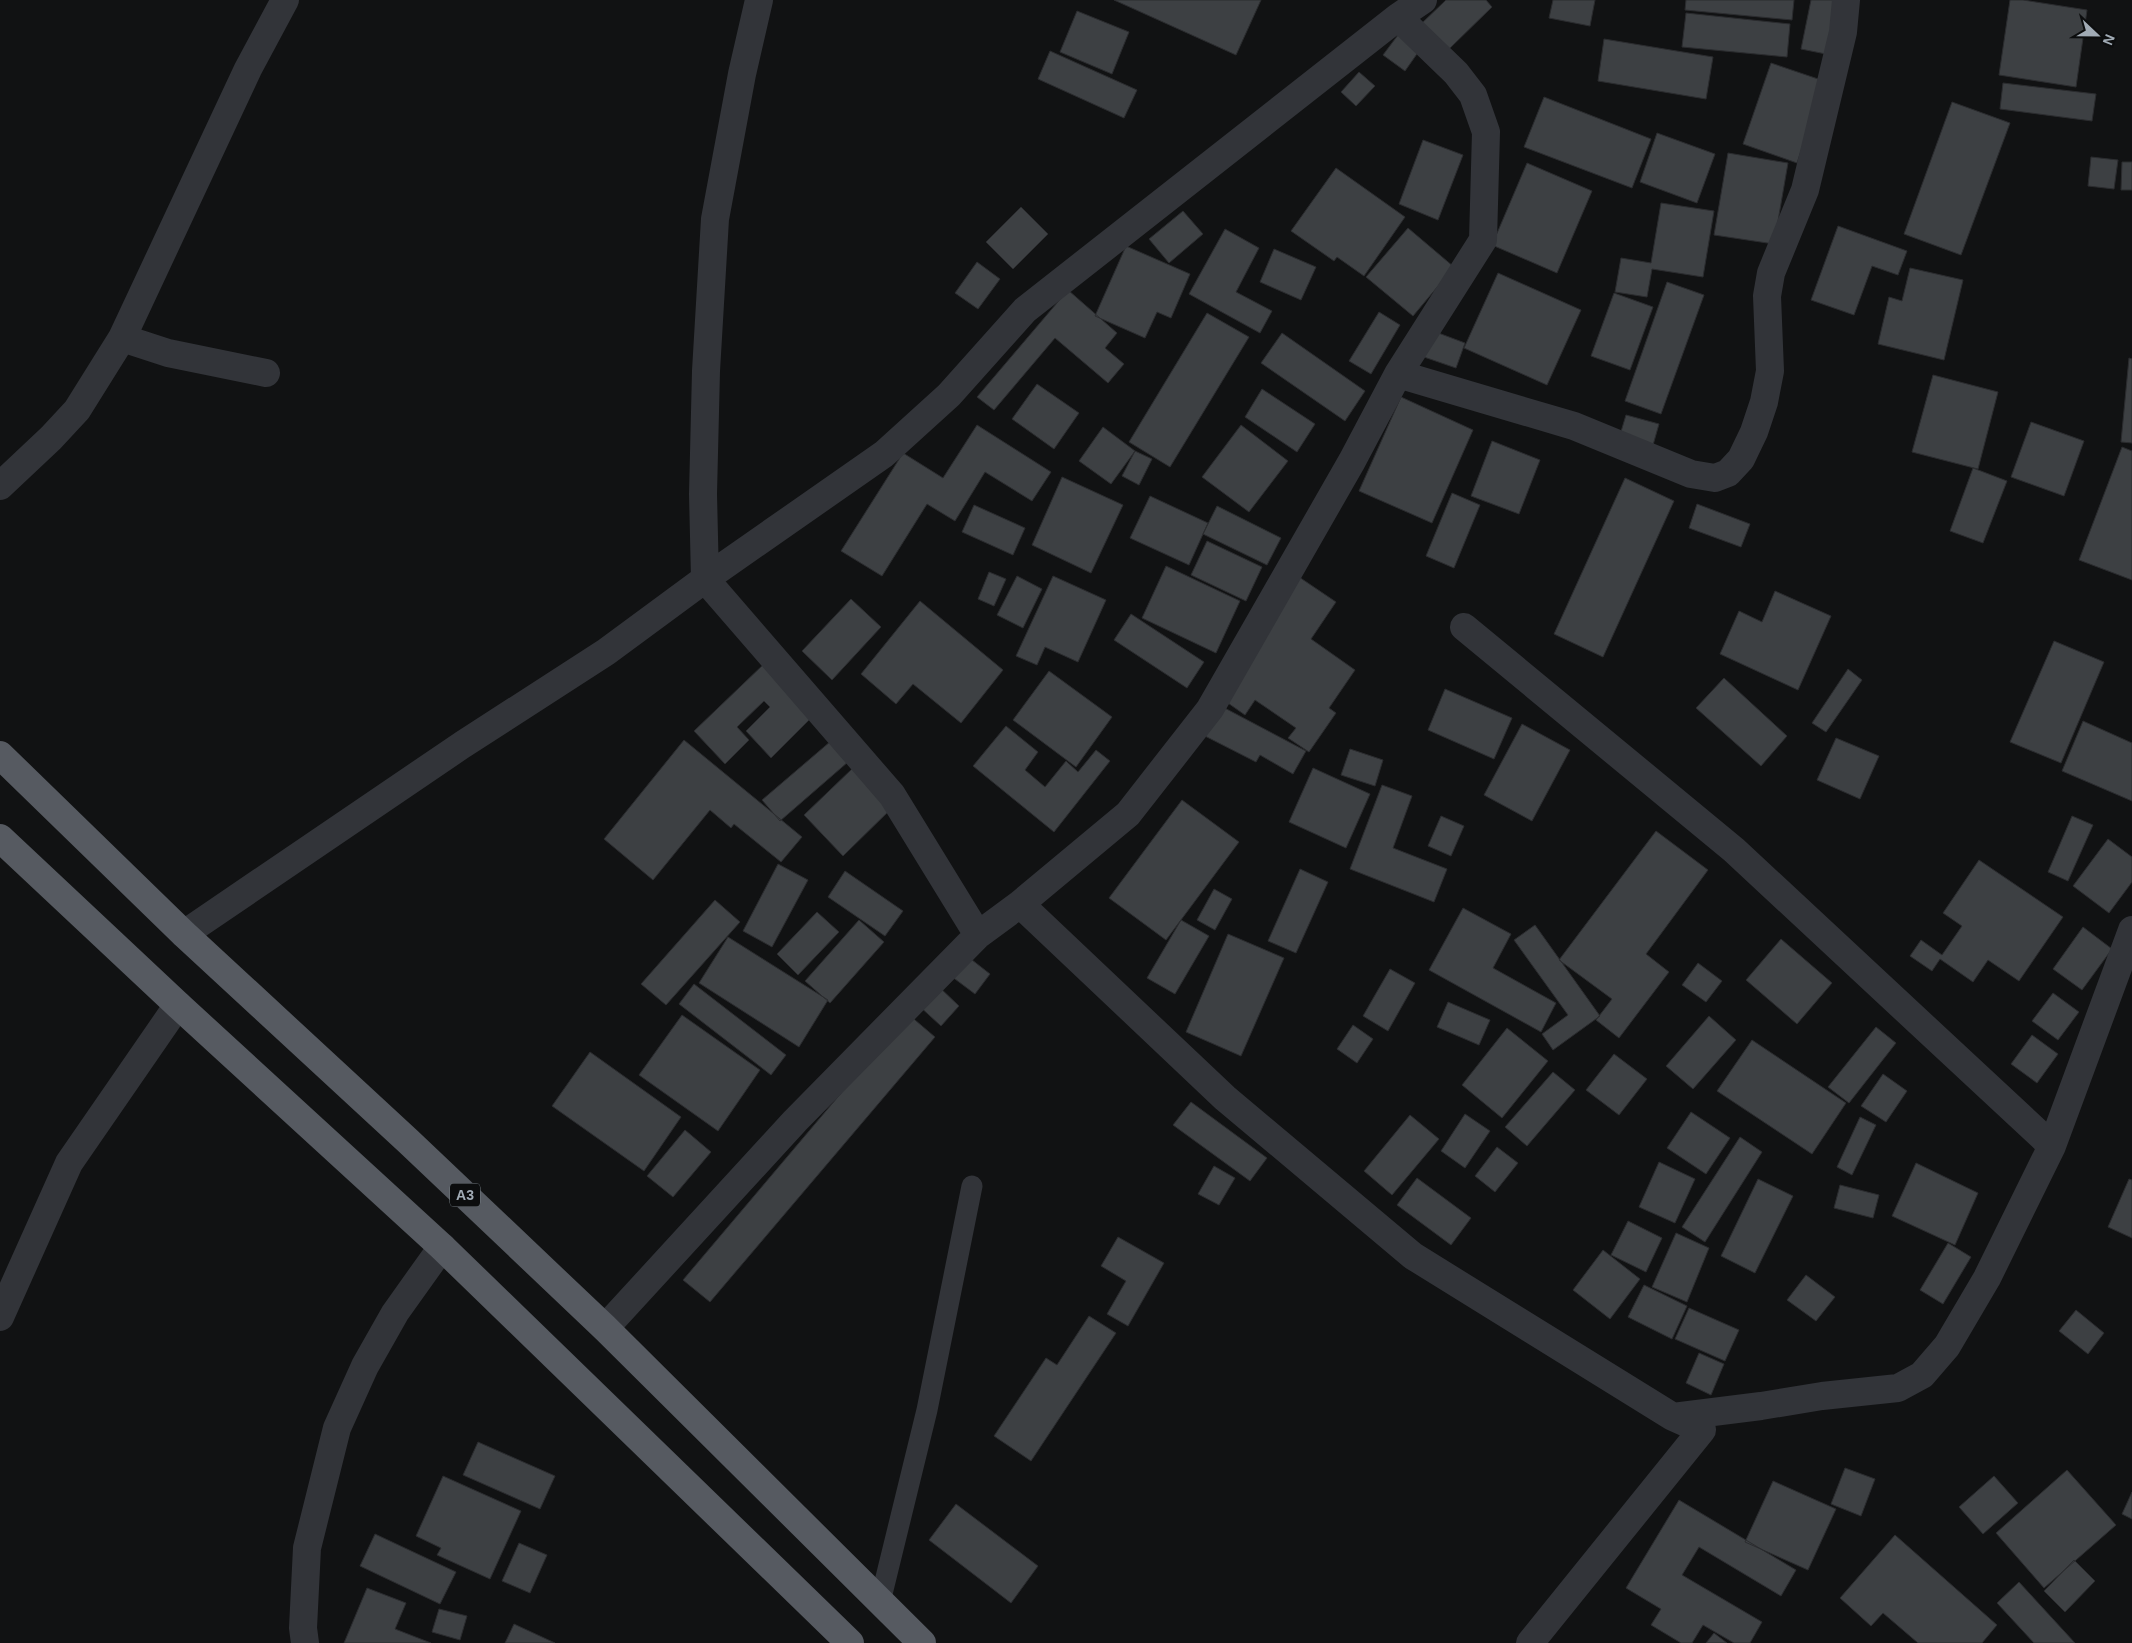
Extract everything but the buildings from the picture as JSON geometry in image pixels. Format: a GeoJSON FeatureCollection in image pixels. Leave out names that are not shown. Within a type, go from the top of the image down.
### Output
{"type":"FeatureCollection","features":[{"type":"Feature","properties":{"kind":"highway","name":"A3"},"geometry":{"type":"LineString","coordinates":[[0,755],[184,934],[408,1141],[605,1328],[922,1643]]}},
{"type":"Feature","properties":{"kind":"highway"},"geometry":{"type":"LineString","coordinates":[[0,838],[178,1005],[442,1247],[850,1643]]}},
{"type":"Feature","properties":{"kind":"street"},"geometry":{"type":"LineString","coordinates":[[0,486],[51,438],[77,410],[122,338],[248,69],[285,0]]}},
{"type":"Feature","properties":{"kind":"street"},"geometry":{"type":"LineString","coordinates":[[759,0],[742,74],[715,219],[706,371],[703,484],[705,579],[892,795],[978,935]]}},
{"type":"Feature","properties":{"kind":"street"},"geometry":{"type":"LineString","coordinates":[[184,934],[462,746],[606,652],[705,579],[884,454],[949,395],[1025,310],[1421,0]]}},
{"type":"Feature","properties":{"kind":"street"},"geometry":{"type":"LineString","coordinates":[[1398,374],[1574,426],[1691,474],[1715,478],[1728,473],[1741,459],[1754,432],[1764,402],[1770,371],[1767,296],[1771,273],[1805,190],[1843,32],[1846,0]]}},
{"type":"Feature","properties":{"kind":"street"},"geometry":{"type":"LineString","coordinates":[[605,1328],[795,1121],[978,935],[1020,904],[1128,814],[1210,709],[1352,461],[1398,374],[1483,240],[1486,132],[1473,95],[1456,73],[1398,17]]}},
{"type":"Feature","properties":{"kind":"street"},"geometry":{"type":"LineString","coordinates":[[122,338],[168,353],[266,373]]}},
{"type":"Feature","properties":{"kind":"street"},"geometry":{"type":"LineString","coordinates":[[1464,627],[1734,850],[2052,1146]]}},
{"type":"Feature","properties":{"kind":"street"},"geometry":{"type":"LineString","coordinates":[[1020,904],[1225,1098],[1413,1256],[1673,1417],[1702,1430],[1530,1643]]}},
{"type":"Feature","properties":{"kind":"street"},"geometry":{"type":"LineString","coordinates":[[1673,1417],[1822,1396],[1898,1388],[1922,1375],[1947,1346],[1987,1278],[2052,1146],[2132,930]]}},
{"type":"Feature","properties":{"kind":"street"},"geometry":{"type":"LineString","coordinates":[[0,1316],[69,1163],[178,1005]]}},
{"type":"Feature","properties":{"kind":"street"},"geometry":{"type":"LineString","coordinates":[[305,1643],[303,1628],[307,1548],[337,1428],[365,1366],[395,1313],[442,1247]]}},
{"type":"Feature","properties":{"kind":"lane"},"geometry":{"type":"LineString","coordinates":[[880,1602],[927,1410],[972,1186]]}}]}
